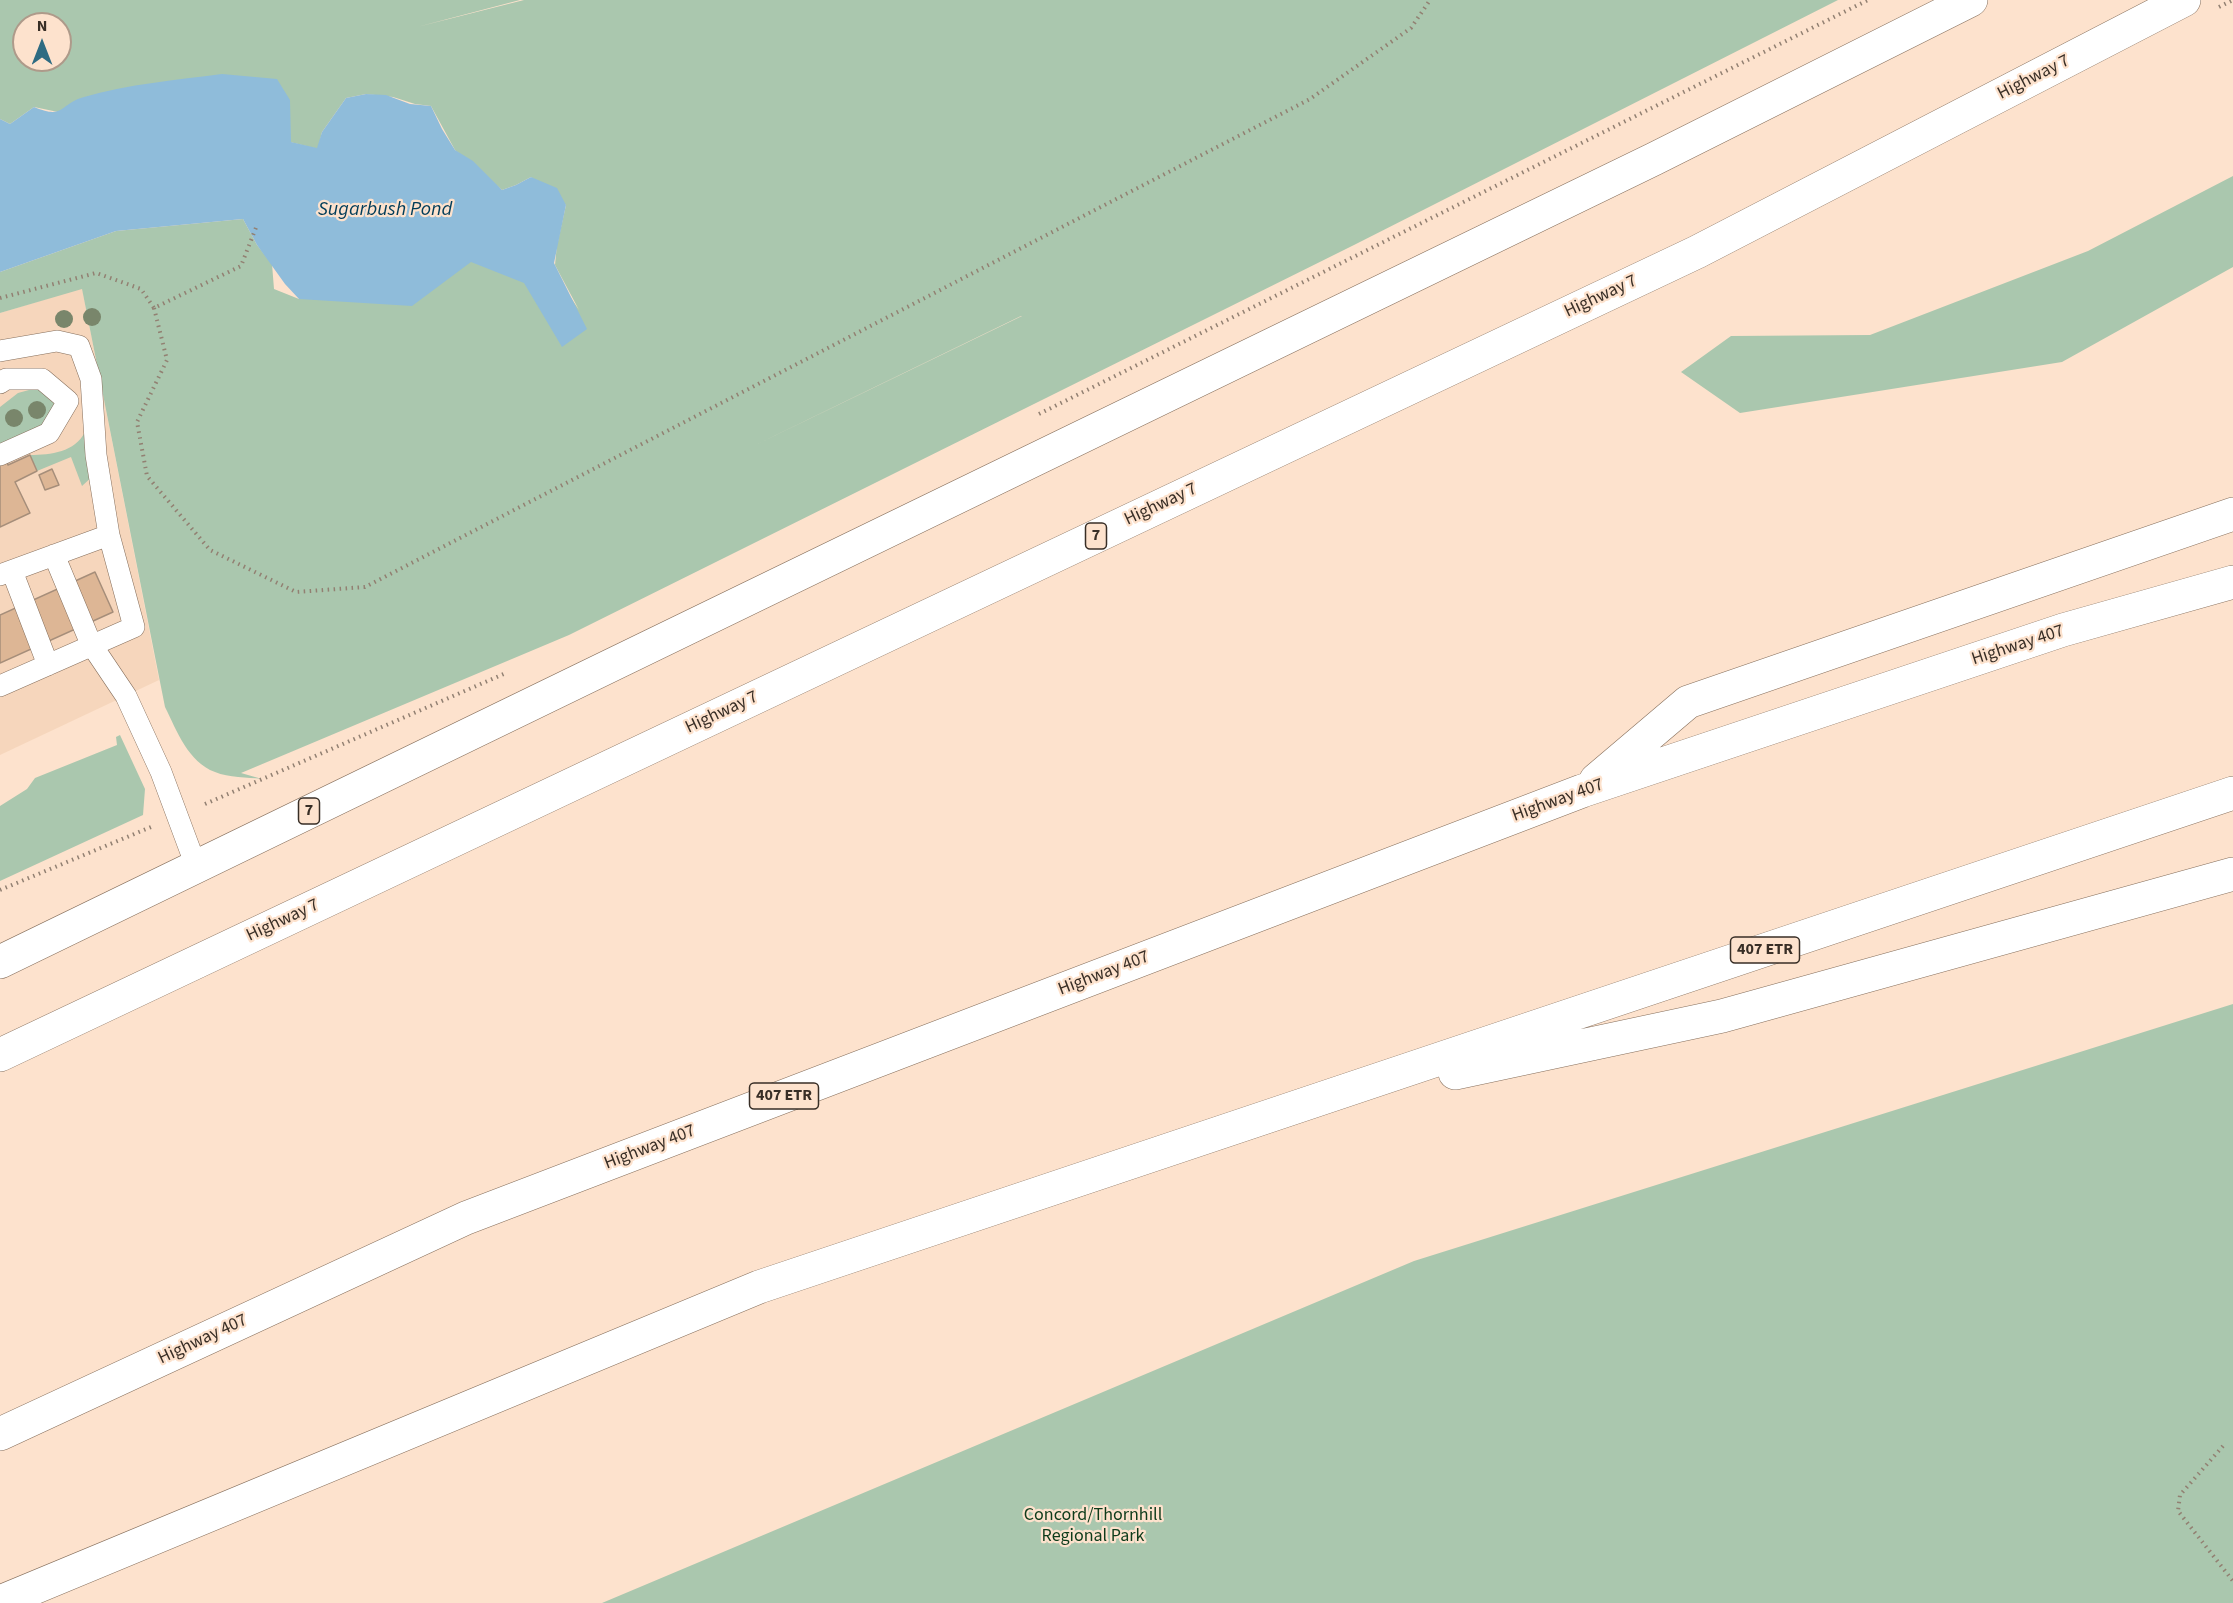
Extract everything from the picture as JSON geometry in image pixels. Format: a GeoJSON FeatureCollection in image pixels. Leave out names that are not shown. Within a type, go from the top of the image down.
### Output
{"type":"FeatureCollection","features":[{"type":"Feature","properties":{"kind":"main road","name":"7"},"geometry":{"type":"LineString","coordinates":[[0,962],[1643,164],[1971,0]]}},
{"type":"Feature","properties":{"kind":"main road","name":"Highway 7"},"geometry":{"type":"LineString","coordinates":[[0,1055],[1696,252],[2184,0]]}},
{"type":"Feature","properties":{"kind":"main road"},"geometry":{"type":"LineString","coordinates":[[1582,791],[1688,702],[2233,514]]}},
{"type":"Feature","properties":{"kind":"main road","name":"Highway 407"},"geometry":{"type":"LineString","coordinates":[[0,1434],[465,1218],[1582,791],[2063,630],[2233,582]]}},
{"type":"Feature","properties":{"kind":"main road","name":"407 ETR"},"geometry":{"type":"LineString","coordinates":[[0,1602],[759,1287],[2233,793]]}},
{"type":"Feature","properties":{"kind":"main road"},"geometry":{"type":"LineString","coordinates":[[1298,1107],[1722,1016],[2233,874]]}},
{"type":"Feature","properties":{"kind":"lane"},"geometry":{"type":"LineString","coordinates":[[0,351],[57,340],[79,346],[91,379],[96,455],[109,535],[134,627],[0,686]]}},
{"type":"Feature","properties":{"kind":"lane"},"geometry":{"type":"LineString","coordinates":[[0,383],[6,379],[42,379],[68,401],[50,433],[0,455]]}},
{"type":"Feature","properties":{"kind":"lane"},"geometry":{"type":"LineString","coordinates":[[48,665],[6,573],[109,535]]}},
{"type":"Feature","properties":{"kind":"lane"},"geometry":{"type":"LineString","coordinates":[[54,555],[92,644],[126,696],[161,772],[196,866]]}},
{"type":"Feature","properties":{"kind":"path"},"geometry":{"type":"LineString","coordinates":[[0,298],[96,273],[141,289],[154,308],[167,360],[137,422],[147,476],[210,550],[296,592],[365,587],[1310,99],[1411,28],[1430,0]]}},
{"type":"Feature","properties":{"kind":"path"},"geometry":{"type":"LineString","coordinates":[[1032,418],[1868,0]]}},
{"type":"Feature","properties":{"kind":"path"},"geometry":{"type":"LineString","coordinates":[[154,308],[241,266],[258,225]]}},
{"type":"Feature","properties":{"kind":"path"},"geometry":{"type":"LineString","coordinates":[[0,890],[507,673]]}},
{"type":"Feature","properties":{"kind":"path"},"geometry":{"type":"LineString","coordinates":[[2223,1446],[2180,1495],[2178,1511],[2233,1581]]}},
{"type":"Feature","properties":{"kind":"shaded area"},"geometry":{"type":"Polygon","coordinates":[[[82,288],[159,680],[0,755],[0,313],[82,288]]]}},
{"type":"Feature","properties":{"kind":"green space"},"geometry":{"type":"Polygon","coordinates":[[[0,0],[520,0],[417,27],[524,0],[1838,0],[1354,245],[569,635],[241,773],[262,779],[215,772],[197,761],[184,745],[165,707],[82,289],[0,313],[0,272],[116,231],[243,219],[257,245],[272,264],[274,289],[299,299],[558,241],[566,205],[531,177],[502,190],[455,150],[431,106],[393,97],[366,94],[346,98],[322,132],[318,149],[290,142],[290,100],[58,112],[34,107],[10,124],[0,119],[0,0]],[[557,244],[545,258],[579,310],[555,265],[557,244]],[[1021,316],[743,451],[1022,316],[1021,316]]]}},
{"type":"Feature","properties":{"kind":"green space"},"geometry":{"type":"Polygon","coordinates":[[[2233,176],[2233,267],[2062,362],[1740,413],[1681,372],[1731,336],[1870,335],[2088,251],[2233,176]]]}},
{"type":"Feature","properties":{"kind":"green space"},"geometry":{"type":"Polygon","coordinates":[[[42,390],[53,400],[55,408],[53,416],[27,435],[0,447],[0,407],[18,393],[42,390]]]}},
{"type":"Feature","properties":{"kind":"green space"},"geometry":{"type":"Polygon","coordinates":[[[85,432],[95,474],[82,486],[71,457],[37,471],[30,455],[62,451],[75,444],[85,432]]]}},
{"type":"Feature","properties":{"kind":"green space"},"geometry":{"type":"Polygon","coordinates":[[[120,735],[145,789],[143,815],[0,881],[0,806],[27,789],[35,778],[117,745],[116,737],[120,735]]]}},
{"type":"Feature","properties":{"kind":"green space","name":"Concord/Thornhill Regional Park"},"geometry":{"type":"Polygon","coordinates":[[[2233,1004],[2233,1603],[602,1603],[1414,1261],[2233,1004]]]}},
{"type":"Feature","properties":{"kind":"water","name":"Sugarbush Pond"},"geometry":{"type":"Polygon","coordinates":[[[222,74],[277,79],[290,100],[291,142],[317,148],[322,132],[346,98],[366,94],[386,95],[410,104],[431,106],[455,150],[473,161],[502,190],[531,177],[557,188],[566,205],[554,263],[587,329],[562,347],[524,283],[471,262],[412,306],[299,299],[285,284],[257,245],[243,219],[116,231],[0,272],[0,119],[10,124],[34,107],[44,111],[57,111],[84,97],[118,89],[222,74]]]}},
{"type":"Feature","properties":{"kind":"building"},"geometry":{"type":"Polygon","coordinates":[[[30,455],[37,471],[15,482],[30,513],[0,527],[0,465],[7,461],[8,465],[30,455]]]}},
{"type":"Feature","properties":{"kind":"building"},"geometry":{"type":"Polygon","coordinates":[[[52,469],[59,485],[45,490],[39,475],[52,469]]]}},
{"type":"Feature","properties":{"kind":"building"},"geometry":{"type":"Polygon","coordinates":[[[95,572],[113,612],[0,663],[0,615],[95,572]]]}}]}
